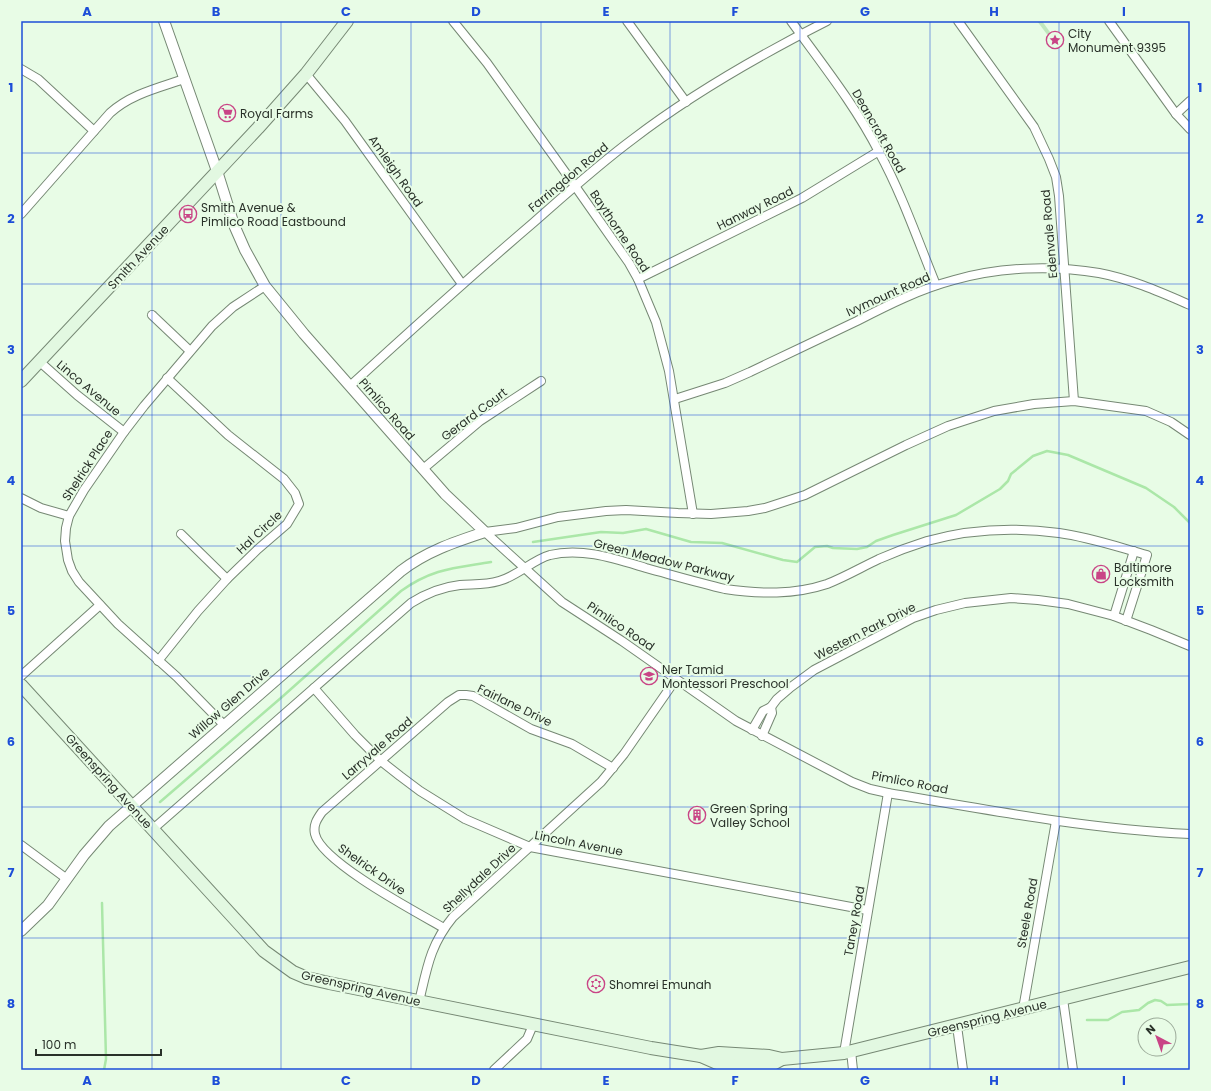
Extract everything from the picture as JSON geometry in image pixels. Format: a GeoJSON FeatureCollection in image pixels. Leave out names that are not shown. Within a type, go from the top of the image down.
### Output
{"type":"FeatureCollection","features":[{"type":"Feature","properties":{"kind":"main road","name":"Smith Avenue"},"geometry":{"type":"LineString","coordinates":[[21,381],[258,128],[306,74],[348,21]]}},
{"type":"Feature","properties":{"kind":"main road","name":"Greenspring Avenue"},"geometry":{"type":"LineString","coordinates":[[21,685],[264,951],[280,964],[307,978],[651,1048],[701,1056],[719,1053],[744,1064],[769,1056],[782,1059],[847,1052],[957,1026],[1190,967]]}},
{"type":"Feature","properties":{"kind":"street","name":"Pimlico Road"},"geometry":{"type":"LineString","coordinates":[[164,21],[239,237],[255,270],[265,286],[300,329],[459,508],[562,602],[622,641],[736,722],[852,782],[870,789],[1056,821],[1154,832],[1190,834]]}},
{"type":"Feature","properties":{"kind":"street","name":"Baythorne Road"},"geometry":{"type":"LineString","coordinates":[[453,21],[487,63],[629,263],[638,279],[656,322],[669,371],[675,399],[693,514]]}},
{"type":"Feature","properties":{"kind":"street"},"geometry":{"type":"LineString","coordinates":[[627,21],[686,102]]}},
{"type":"Feature","properties":{"kind":"street","name":"Deancroft Road"},"geometry":{"type":"LineString","coordinates":[[791,21],[849,101],[879,151],[893,180],[936,286]]}},
{"type":"Feature","properties":{"kind":"street","name":"Farringdon Road"},"geometry":{"type":"LineString","coordinates":[[350,386],[462,284],[575,186],[634,138],[725,77],[827,21]]}},
{"type":"Feature","properties":{"kind":"street","name":"Edenvale Road"},"geometry":{"type":"LineString","coordinates":[[958,21],[1034,127],[1056,177],[1065,270],[1074,401]]}},
{"type":"Feature","properties":{"kind":"street"},"geometry":{"type":"LineString","coordinates":[[1109,21],[1176,114],[1190,129]]}},
{"type":"Feature","properties":{"kind":"street"},"geometry":{"type":"LineString","coordinates":[[21,69],[38,79],[94,130]]}},
{"type":"Feature","properties":{"kind":"street","name":"Amleigh Road"},"geometry":{"type":"LineString","coordinates":[[306,74],[345,121],[462,284]]}},
{"type":"Feature","properties":{"kind":"street"},"geometry":{"type":"LineString","coordinates":[[21,214],[110,112],[130,98],[184,79]]}},
{"type":"Feature","properties":{"kind":"street"},"geometry":{"type":"LineString","coordinates":[[1176,114],[1190,101]]}},
{"type":"Feature","properties":{"kind":"street","name":"Hanway Road"},"geometry":{"type":"LineString","coordinates":[[638,279],[802,198],[879,151]]}},
{"type":"Feature","properties":{"kind":"street","name":"Ivymount Road"},"geometry":{"type":"LineString","coordinates":[[675,399],[705,390],[750,372],[891,304],[936,286],[986,273],[1021,269],[1088,272],[1123,279],[1146,286],[1190,305]]}},
{"type":"Feature","properties":{"kind":"street","name":"Shelrick Place"},"geometry":{"type":"LineString","coordinates":[[224,725],[191,690],[134,639],[79,582],[72,571],[68,560],[65,541],[66,528],[69,516],[84,490],[124,432],[167,378],[222,316],[265,286]]}},
{"type":"Feature","properties":{"kind":"street"},"geometry":{"type":"LineString","coordinates":[[152,316],[190,351]]}},
{"type":"Feature","properties":{"kind":"street","name":"Linco Avenue"},"geometry":{"type":"LineString","coordinates":[[40,362],[124,432]]}},
{"type":"Feature","properties":{"kind":"street","name":"Hal Circle"},"geometry":{"type":"LineString","coordinates":[[158,661],[227,579],[287,524],[299,504],[295,493],[284,479],[228,435],[167,378]]}},
{"type":"Feature","properties":{"kind":"street","name":"Gerard Court"},"geometry":{"type":"LineString","coordinates":[[423,469],[480,421],[541,381]]}},
{"type":"Feature","properties":{"kind":"street"},"geometry":{"type":"LineString","coordinates":[[485,532],[516,528],[558,517],[606,511],[642,510],[693,514],[728,513],[765,508],[805,495],[928,434],[971,418],[1013,407],[1034,404],[1074,401],[1146,411],[1171,422],[1190,436]]}},
{"type":"Feature","properties":{"kind":"street"},"geometry":{"type":"LineString","coordinates":[[21,498],[41,508],[69,516]]}},
{"type":"Feature","properties":{"kind":"street","name":"Green Meadow Parkway"},"geometry":{"type":"LineString","coordinates":[[525,568],[549,556],[580,553],[609,558],[726,589],[744,592],[797,591],[828,583],[911,546],[951,535],[1008,530],[1060,533],[1096,540],[1147,555],[1126,621]]}},
{"type":"Feature","properties":{"kind":"street","name":"Willow Glen Drive"},"geometry":{"type":"LineString","coordinates":[[21,931],[48,905],[99,836],[131,806],[411,563],[439,548],[485,532]]}},
{"type":"Feature","properties":{"kind":"street"},"geometry":{"type":"LineString","coordinates":[[180,534],[227,579]]}},
{"type":"Feature","properties":{"kind":"street"},"geometry":{"type":"LineString","coordinates":[[1114,616],[1134,551]]}},
{"type":"Feature","properties":{"kind":"street"},"geometry":{"type":"LineString","coordinates":[[153,829],[400,612],[421,597],[443,588],[500,581],[525,568]]}},
{"type":"Feature","properties":{"kind":"street","name":"Western Park Drive"},"geometry":{"type":"LineString","coordinates":[[752,730],[763,711],[771,707],[777,699],[814,670],[907,621],[936,610],[965,603],[1011,598],[1068,604],[1114,616],[1190,646]]}},
{"type":"Feature","properties":{"kind":"street"},"geometry":{"type":"LineString","coordinates":[[21,676],[100,605]]}},
{"type":"Feature","properties":{"kind":"street","name":"Shellydale Drive"},"geometry":{"type":"LineString","coordinates":[[419,1002],[429,959],[437,939],[444,928],[453,917],[601,782],[613,768],[676,679]]}},
{"type":"Feature","properties":{"kind":"street","name":"Lincoln Avenue"},"geometry":{"type":"LineString","coordinates":[[314,688],[355,735],[381,761],[420,791],[465,819],[530,847],[868,910]]}},
{"type":"Feature","properties":{"kind":"street","name":"Fairlane Drive"},"geometry":{"type":"LineString","coordinates":[[448,702],[459,695],[473,696],[531,728],[572,744],[613,768]]}},
{"type":"Feature","properties":{"kind":"street","name":"Larryvale Road"},"geometry":{"type":"LineString","coordinates":[[322,812],[448,702]]}},
{"type":"Feature","properties":{"kind":"street","name":"Western Park Drive"},"geometry":{"type":"LineString","coordinates":[[762,736],[772,713],[771,707]]}},
{"type":"Feature","properties":{"kind":"street","name":"Taney Road"},"geometry":{"type":"LineString","coordinates":[[853,1070],[847,1052],[868,910],[888,793]]}},
{"type":"Feature","properties":{"kind":"street","name":"Shelrick Drive"},"geometry":{"type":"LineString","coordinates":[[322,812],[314,827],[315,835],[323,849],[353,873],[375,888],[444,928]]}},
{"type":"Feature","properties":{"kind":"street","name":"Steele Road"},"geometry":{"type":"LineString","coordinates":[[1023,1009],[1056,821]]}},
{"type":"Feature","properties":{"kind":"street"},"geometry":{"type":"LineString","coordinates":[[21,845],[67,879]]}},
{"type":"Feature","properties":{"kind":"street"},"geometry":{"type":"LineString","coordinates":[[1062,999],[1073,1070]]}},
{"type":"Feature","properties":{"kind":"street"},"geometry":{"type":"LineString","coordinates":[[494,1070],[527,1039],[533,1025]]}},
{"type":"Feature","properties":{"kind":"street"},"geometry":{"type":"LineString","coordinates":[[957,1026],[963,1070]]}},
{"type":"Feature","properties":{"kind":"green space"},"geometry":{"type":"Polygon","coordinates":[[[1037,21],[1042,21],[1055,39],[1052,41],[1037,21]]]}},
{"type":"Feature","properties":{"kind":"waterway"},"geometry":{"type":"LineString","coordinates":[[533,542],[601,532],[623,533],[646,529],[691,542],[722,543],[783,560],[797,562],[815,547],[827,546],[833,548],[857,549],[867,547],[876,541],[956,515],[1000,489],[1008,481],[1011,474],[1033,456],[1047,451],[1068,455],[1146,488],[1174,507],[1190,523]]}},
{"type":"Feature","properties":{"kind":"waterway"},"geometry":{"type":"LineString","coordinates":[[160,802],[282,697],[401,591],[413,583],[434,573],[491,562]]}},
{"type":"Feature","properties":{"kind":"waterway"},"geometry":{"type":"LineString","coordinates":[[102,903],[106,1059],[104,1070]]}},
{"type":"Feature","properties":{"kind":"waterway"},"geometry":{"type":"LineString","coordinates":[[1087,1020],[1108,1020],[1122,1012],[1139,1010],[1155,1000],[1161,1001],[1167,1005],[1190,1004]]}},
{"type":"Feature","properties":{"kind":"place","name":"City Monument 9395"},"geometry":{"type":"Point","coordinates":[1055,40]}},
{"type":"Feature","properties":{"kind":"place","name":"Royal Farms"},"geometry":{"type":"Point","coordinates":[227,113]}},
{"type":"Feature","properties":{"kind":"place","name":"Smith Avenue & Pimlico Road Eastbound"},"geometry":{"type":"Point","coordinates":[188,214]}},
{"type":"Feature","properties":{"kind":"place","name":"Baltimore Locksmith"},"geometry":{"type":"Point","coordinates":[1101,574]}},
{"type":"Feature","properties":{"kind":"place","name":"Ner Tamid Montessori Preschool"},"geometry":{"type":"Point","coordinates":[649,676]}},
{"type":"Feature","properties":{"kind":"place","name":"Green Spring Valley School"},"geometry":{"type":"Point","coordinates":[697,815]}},
{"type":"Feature","properties":{"kind":"place","name":"Shomrei Emunah"},"geometry":{"type":"Point","coordinates":[596,984]}}]}
